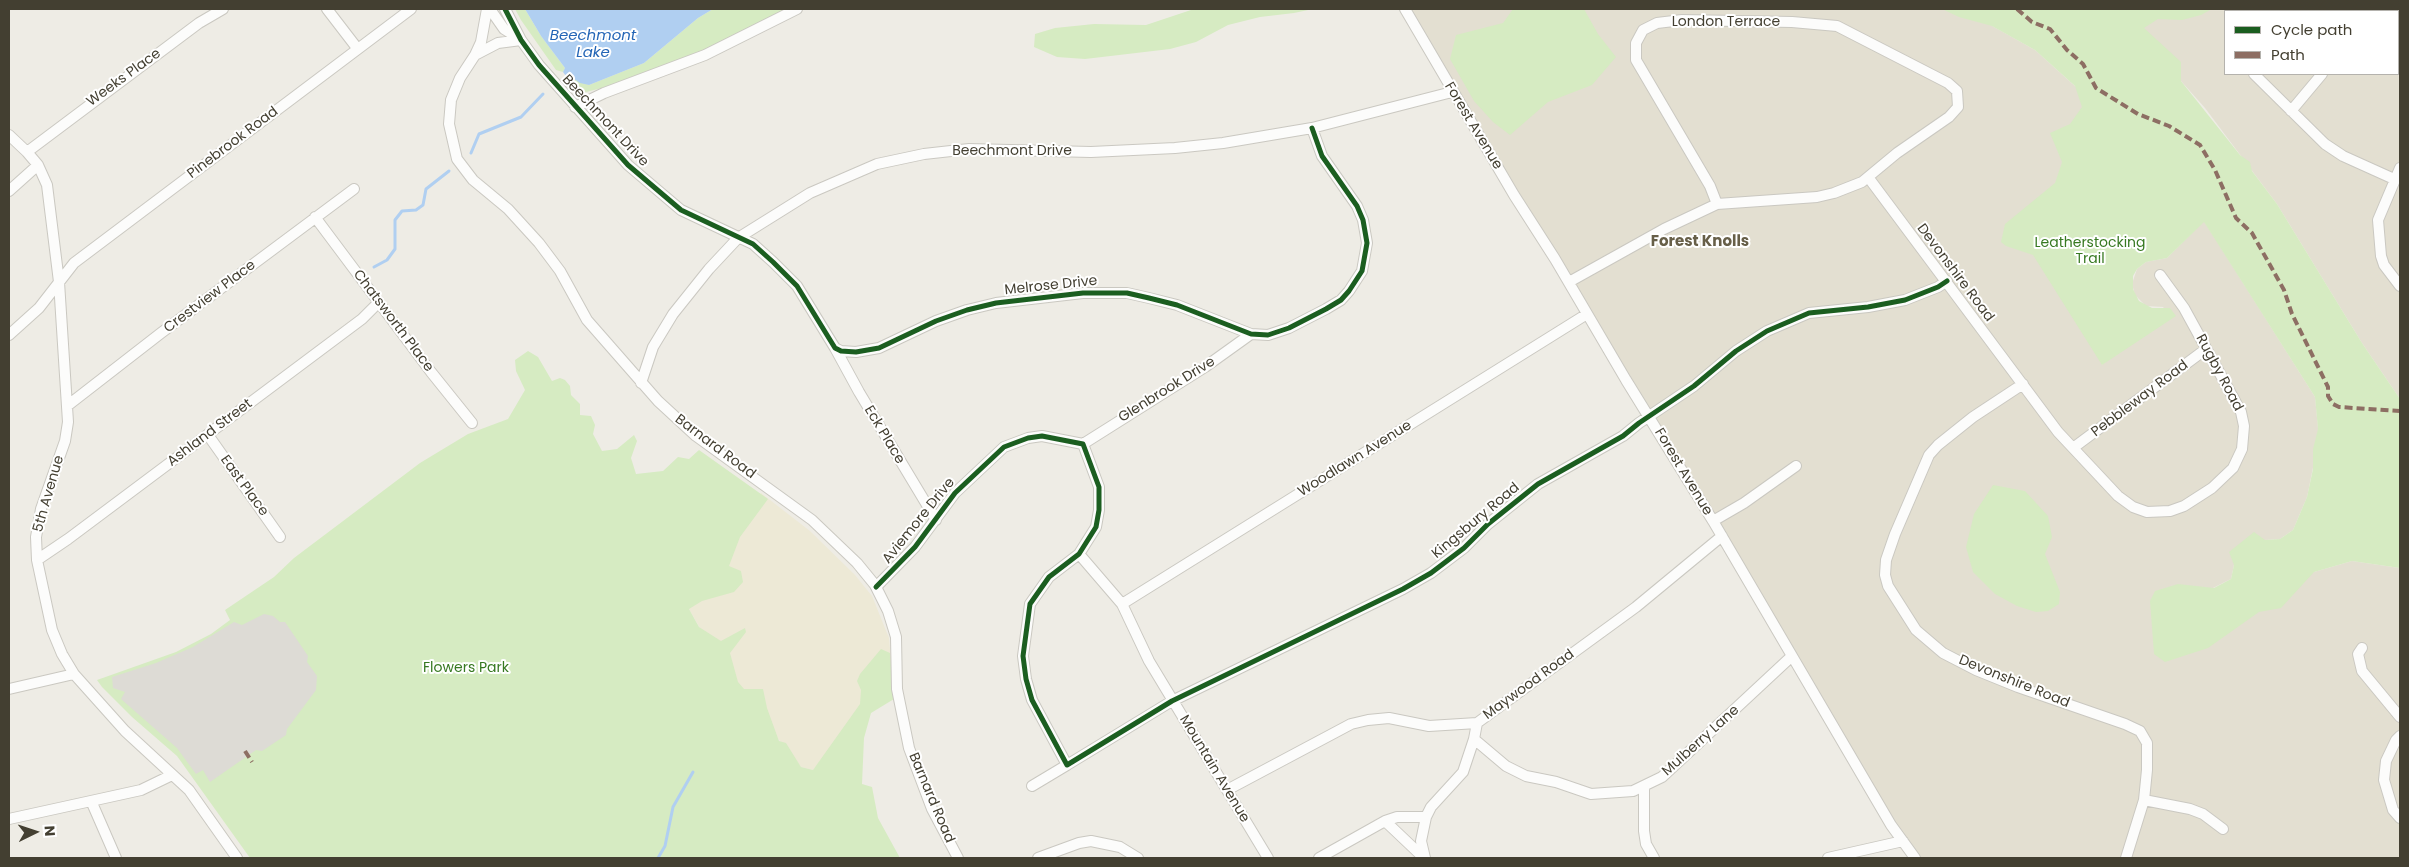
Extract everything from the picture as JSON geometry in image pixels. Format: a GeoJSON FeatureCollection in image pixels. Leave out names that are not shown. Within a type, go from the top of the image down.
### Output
{"type":"FeatureCollection","features":[{"type":"Feature","properties":{"kind":"street","name":"Weeks Place"},"geometry":{"type":"LineString","coordinates":[[28,152],[198,24],[224,9]]}},
{"type":"Feature","properties":{"kind":"street"},"geometry":{"type":"LineString","coordinates":[[327,9],[357,48]]}},
{"type":"Feature","properties":{"kind":"street","name":"Pinebrook Road"},"geometry":{"type":"LineString","coordinates":[[9,335],[39,308],[74,264],[410,9]]}},
{"type":"Feature","properties":{"kind":"street"},"geometry":{"type":"LineString","coordinates":[[489,9],[504,29],[521,40]]}},
{"type":"Feature","properties":{"kind":"street","name":"Barnard Road"},"geometry":{"type":"LineString","coordinates":[[489,9],[485,29],[475,55],[460,78],[451,100],[449,124],[457,159],[469,176],[508,209],[543,248],[562,275],[587,320],[641,383],[696,436],[817,523],[857,563],[876,587],[888,611],[896,637],[897,689],[909,748],[932,809],[958,858]]}},
{"type":"Feature","properties":{"kind":"street","name":"Beechmont Drive"},"geometry":{"type":"LineString","coordinates":[[505,9],[521,40],[575,108],[628,165],[664,197],[690,216],[738,238],[768,218],[835,181],[877,164],[924,154],[969,149],[1091,152],[1139,151],[1232,142],[1312,128],[1452,92]]}},
{"type":"Feature","properties":{"kind":"street"},"geometry":{"type":"LineString","coordinates":[[575,108],[604,92],[697,59],[797,9]]}},
{"type":"Feature","properties":{"kind":"street","name":"Forest Avenue"},"geometry":{"type":"LineString","coordinates":[[1405,9],[1452,92],[1722,536],[1891,825],[1915,858]]}},
{"type":"Feature","properties":{"kind":"street","name":"London Terrace"},"geometry":{"type":"LineString","coordinates":[[1717,204],[1710,186],[1636,60],[1636,43],[1644,30],[1657,23],[1682,20],[1709,20],[1792,22],[1837,26],[1948,84],[1957,91],[1958,107],[1949,117],[1897,153],[1868,177]]}},
{"type":"Feature","properties":{"kind":"street","name":"Barnard Road"},"geometry":{"type":"LineString","coordinates":[[475,55],[498,43],[521,40]]}},
{"type":"Feature","properties":{"kind":"street"},"geometry":{"type":"LineString","coordinates":[[2255,75],[2325,144],[2343,156],[2394,179]]}},
{"type":"Feature","properties":{"kind":"street"},"geometry":{"type":"LineString","coordinates":[[2291,111],[2321,75]]}},
{"type":"Feature","properties":{"kind":"street","name":"Melrose Drive"},"geometry":{"type":"LineString","coordinates":[[835,348],[856,352],[879,348],[936,321],[996,303],[1084,292],[1127,293],[1177,305],[1251,334],[1268,335],[1289,328],[1341,300],[1355,284],[1365,260],[1367,243],[1363,220],[1357,206],[1322,156],[1312,128]]}},
{"type":"Feature","properties":{"kind":"street","name":"5th Avenue"},"geometry":{"type":"LineString","coordinates":[[9,136],[28,152],[38,166],[47,185],[59,282],[67,406],[65,441],[38,524],[36,537],[37,560],[52,630],[62,654],[74,674],[125,731],[189,790],[237,858]]}},
{"type":"Feature","properties":{"kind":"street"},"geometry":{"type":"LineString","coordinates":[[9,191],[38,166]]}},
{"type":"Feature","properties":{"kind":"street"},"geometry":{"type":"LineString","coordinates":[[2400,168],[2378,220],[2381,256],[2384,265],[2400,286]]}},
{"type":"Feature","properties":{"kind":"street"},"geometry":{"type":"LineString","coordinates":[[1569,282],[1664,229],[1717,204],[1817,197],[1834,193],[1868,177]]}},
{"type":"Feature","properties":{"kind":"street","name":"Devonshire Road"},"geometry":{"type":"LineString","coordinates":[[1868,177],[2023,384],[1973,417],[1938,445],[1929,455],[1886,560],[1885,575],[1888,586],[1916,630],[1943,653],[1976,670],[2046,698],[2124,724],[2143,735],[2147,743],[2144,800]]}},
{"type":"Feature","properties":{"kind":"street","name":"Crestview Place"},"geometry":{"type":"LineString","coordinates":[[67,406],[354,189]]}},
{"type":"Feature","properties":{"kind":"street","name":"Chatsworth Place"},"geometry":{"type":"LineString","coordinates":[[315,217],[431,372],[472,423]]}},
{"type":"Feature","properties":{"kind":"street"},"geometry":{"type":"LineString","coordinates":[[641,383],[653,347],[673,314],[709,269],[738,238],[752,244],[798,286],[835,348]]}},
{"type":"Feature","properties":{"kind":"street","name":"Rugby Road"},"geometry":{"type":"LineString","coordinates":[[2023,384],[2058,432],[2118,496],[2133,507],[2147,512],[2170,511],[2184,506],[2212,488],[2233,468],[2242,450],[2244,426],[2241,412],[2184,308],[2160,275]]}},
{"type":"Feature","properties":{"kind":"street","name":"Kingsbury Road"},"geometry":{"type":"LineString","coordinates":[[1172,701],[1403,589],[1431,573],[1464,548],[1488,524],[1538,484],[1623,436],[1648,416],[1694,386],[1736,351],[1767,331],[1815,312],[1868,307],[1906,300],[1938,288],[1947,281]]}},
{"type":"Feature","properties":{"kind":"street","name":"Ashland Street"},"geometry":{"type":"LineString","coordinates":[[37,560],[362,319],[379,302]]}},
{"type":"Feature","properties":{"kind":"street","name":"Woodlawn Avenue"},"geometry":{"type":"LineString","coordinates":[[1122,604],[1587,314]]}},
{"type":"Feature","properties":{"kind":"street","name":"Glenbrook Drive"},"geometry":{"type":"LineString","coordinates":[[1083,444],[1205,367],[1251,334]]}},
{"type":"Feature","properties":{"kind":"street","name":"Eck Place"},"geometry":{"type":"LineString","coordinates":[[835,348],[859,392],[936,520]]}},
{"type":"Feature","properties":{"kind":"street","name":"Pebbleway Road"},"geometry":{"type":"LineString","coordinates":[[2074,448],[2206,349]]}},
{"type":"Feature","properties":{"kind":"street","name":"East Place"},"geometry":{"type":"LineString","coordinates":[[208,435],[280,537]]}},
{"type":"Feature","properties":{"kind":"street","name":"Aviemore Drive"},"geometry":{"type":"LineString","coordinates":[[876,587],[899,565],[936,520],[955,493],[1004,447],[1028,438],[1042,436],[1083,444]]}},
{"type":"Feature","properties":{"kind":"street"},"geometry":{"type":"LineString","coordinates":[[1067,765],[1032,700],[1023,656],[1030,604],[1049,577],[1079,554],[1096,526],[1100,497],[1096,476],[1083,444]]}},
{"type":"Feature","properties":{"kind":"street"},"geometry":{"type":"LineString","coordinates":[[1712,521],[1744,503],[1796,466]]}},
{"type":"Feature","properties":{"kind":"street","name":"Maywood Road"},"geometry":{"type":"LineString","coordinates":[[1227,790],[1351,724],[1389,718],[1430,726],[1477,723],[1636,607],[1722,536]]}},
{"type":"Feature","properties":{"kind":"street","name":"Mountain Avenue"},"geometry":{"type":"LineString","coordinates":[[1079,554],[1122,604],[1149,661],[1268,858]]}},
{"type":"Feature","properties":{"kind":"street"},"geometry":{"type":"LineString","coordinates":[[2362,648],[2358,654],[2362,671],[2400,717]]}},
{"type":"Feature","properties":{"kind":"street","name":"Mulberry Lane"},"geometry":{"type":"LineString","coordinates":[[1474,740],[1506,766],[1526,776],[1556,782],[1591,794],[1615,793],[1644,787],[1662,777],[1792,656]]}},
{"type":"Feature","properties":{"kind":"street"},"geometry":{"type":"LineString","coordinates":[[9,689],[74,674]]}},
{"type":"Feature","properties":{"kind":"street"},"geometry":{"type":"LineString","coordinates":[[1032,786],[1172,701]]}},
{"type":"Feature","properties":{"kind":"street"},"geometry":{"type":"LineString","coordinates":[[1425,858],[1421,841],[1426,817],[1431,807],[1463,772],[1474,740],[1477,723]]}},
{"type":"Feature","properties":{"kind":"street"},"geometry":{"type":"LineString","coordinates":[[2400,736],[2396,740],[2386,761],[2384,780],[2393,810],[2400,818]]}},
{"type":"Feature","properties":{"kind":"street"},"geometry":{"type":"LineString","coordinates":[[9,819],[92,803],[141,790],[172,775]]}},
{"type":"Feature","properties":{"kind":"street"},"geometry":{"type":"LineString","coordinates":[[1644,787],[1644,831],[1646,844],[1654,858]]}},
{"type":"Feature","properties":{"kind":"street"},"geometry":{"type":"LineString","coordinates":[[2126,858],[2144,800],[2190,809],[2203,814],[2223,829]]}},
{"type":"Feature","properties":{"kind":"street"},"geometry":{"type":"LineString","coordinates":[[92,803],[116,858]]}},
{"type":"Feature","properties":{"kind":"street"},"geometry":{"type":"LineString","coordinates":[[1319,858],[1385,821],[1397,817],[1426,817]]}},
{"type":"Feature","properties":{"kind":"street"},"geometry":{"type":"LineString","coordinates":[[1385,821],[1425,858]]}},
{"type":"Feature","properties":{"kind":"street"},"geometry":{"type":"LineString","coordinates":[[1038,858],[1079,843],[1091,841],[1120,847],[1138,858]]}},
{"type":"Feature","properties":{"kind":"street"},"geometry":{"type":"LineString","coordinates":[[1828,858],[1903,841]]}},
{"type":"Feature","properties":{"kind":"shaded area"},"geometry":{"type":"Polygon","coordinates":[[[1407,9],[1962,9],[2035,50],[2149,153],[2102,365],[2164,307],[2146,306],[2135,295],[2132,284],[2137,269],[2146,262],[2167,258],[2204,221],[2315,397],[2319,438],[2307,497],[2293,530],[2280,539],[2265,540],[2234,565],[2231,579],[2151,619],[2352,561],[2400,568],[2400,858],[1922,858],[1894,824],[1598,322],[1407,9]]]}},
{"type":"Feature","properties":{"kind":"shaded area"},"geometry":{"type":"Polygon","coordinates":[[[2108,9],[2400,9],[2400,399],[2362,343],[2277,204],[2205,108],[2149,45],[2108,9]]]}},
{"type":"Feature","properties":{"kind":"shaded area"},"geometry":{"type":"Polygon","coordinates":[[[761,493],[810,531],[855,575],[872,596],[889,638],[891,661],[863,711],[813,770],[801,767],[727,676],[689,609],[688,586],[761,493]]]}},
{"type":"Feature","properties":{"kind":"shaded area"},"geometry":{"type":"Polygon","coordinates":[[[264,614],[273,616],[280,622],[285,622],[308,656],[307,662],[317,676],[316,690],[287,729],[286,735],[262,751],[256,750],[210,782],[203,770],[196,774],[177,748],[121,699],[125,692],[113,688],[112,677],[156,663],[193,647],[234,622],[242,625],[264,614]]]}},
{"type":"Feature","properties":{"kind":"green space"},"geometry":{"type":"Polygon","coordinates":[[[515,9],[525,9],[541,36],[565,68],[563,72],[556,70],[515,9]]]}},
{"type":"Feature","properties":{"kind":"green space"},"geometry":{"type":"Polygon","coordinates":[[[713,9],[790,9],[695,56],[614,85],[582,93],[575,92],[567,85],[569,84],[567,81],[573,77],[589,85],[644,63],[698,18],[713,9]]]}},
{"type":"Feature","properties":{"kind":"green space"},"geometry":{"type":"Polygon","coordinates":[[[1194,9],[1313,9],[1260,17],[1228,25],[1196,42],[1170,49],[1085,59],[1057,57],[1034,47],[1035,34],[1055,28],[1094,24],[1146,25],[1194,9]]]}},
{"type":"Feature","properties":{"kind":"green space"},"geometry":{"type":"Polygon","coordinates":[[[1513,9],[1584,9],[1598,34],[1616,57],[1592,85],[1548,102],[1510,135],[1493,122],[1474,101],[1450,59],[1456,35],[1503,23],[1513,9]]]}},
{"type":"Feature","properties":{"kind":"green space","name":"Leatherstocking Trail"},"geometry":{"type":"Polygon","coordinates":[[[1942,9],[2212,9],[2201,15],[2182,20],[2158,19],[2144,28],[2181,62],[2181,81],[2240,155],[2250,162],[2252,171],[2277,204],[2362,343],[2400,399],[2400,568],[2352,561],[2314,572],[2281,608],[2259,612],[2208,648],[2165,662],[2154,654],[2150,601],[2155,591],[2178,584],[2214,588],[2231,579],[2234,565],[2229,552],[2254,532],[2265,540],[2280,539],[2293,530],[2307,497],[2313,469],[2313,449],[2318,429],[2315,397],[2204,222],[2167,258],[2146,262],[2137,269],[2133,276],[2133,289],[2139,301],[2152,308],[2170,308],[2176,316],[2102,365],[2033,255],[2006,246],[2001,242],[2005,224],[2055,183],[2062,162],[2050,133],[2070,124],[2082,107],[2075,86],[2035,50],[1992,26],[1959,17],[1942,9]]]}},
{"type":"Feature","properties":{"kind":"green space","name":"Flowers Park"},"geometry":{"type":"Polygon","coordinates":[[[528,351],[538,357],[552,381],[560,378],[565,380],[570,386],[571,395],[580,404],[580,415],[591,416],[595,425],[593,434],[602,451],[617,449],[634,435],[637,441],[631,458],[636,474],[663,471],[678,457],[689,459],[699,450],[768,499],[740,537],[729,566],[741,571],[743,582],[734,592],[702,601],[689,609],[699,627],[721,641],[745,628],[746,632],[730,653],[738,682],[744,689],[763,689],[767,708],[779,741],[786,743],[801,767],[813,770],[860,704],[861,690],[857,681],[860,674],[881,649],[890,653],[894,699],[871,713],[864,738],[862,784],[872,787],[878,818],[900,858],[250,858],[177,756],[132,717],[102,687],[97,680],[176,652],[211,634],[230,620],[225,610],[274,577],[294,558],[420,463],[468,434],[508,419],[525,390],[516,371],[515,360],[528,351]]]}},
{"type":"Feature","properties":{"kind":"green space"},"geometry":{"type":"Polygon","coordinates":[[[1993,485],[2025,491],[2048,516],[2052,537],[2045,554],[2060,592],[2059,604],[2048,611],[2036,612],[2017,606],[1995,594],[1973,572],[1966,547],[1974,514],[1993,485]]]}},
{"type":"Feature","properties":{"kind":"water","name":"Beechmont Lake"},"geometry":{"type":"Polygon","coordinates":[[[525,9],[713,9],[698,18],[644,63],[589,85],[580,83],[573,78],[569,80],[563,72],[565,68],[541,36],[525,9]]]}},
{"type":"Feature","properties":{"kind":"waterway"},"geometry":{"type":"LineString","coordinates":[[471,153],[479,134],[521,117],[543,94]]}},
{"type":"Feature","properties":{"kind":"waterway"},"geometry":{"type":"LineString","coordinates":[[374,267],[387,260],[395,249],[395,220],[402,211],[416,210],[423,205],[426,189],[449,171]]}},
{"type":"Feature","properties":{"kind":"waterway"},"geometry":{"type":"LineString","coordinates":[[658,858],[665,846],[673,807],[693,772]]}},
{"type":"Feature","properties":{"kind":"marked path"},"geometry":{"type":"LineString","coordinates":[[2017,9],[2032,22],[2050,29],[2067,50],[2083,64],[2096,88],[2138,114],[2169,126],[2200,145],[2215,170],[2236,218],[2252,233],[2284,290],[2292,314],[2328,387],[2328,396],[2333,404],[2339,407],[2400,411]]}},
{"type":"Feature","properties":{"kind":"marked path"},"geometry":{"type":"LineString","coordinates":[[245,751],[252,762]]}},
{"type":"Feature","properties":{"kind":"cycle path"},"geometry":{"type":"LineString","coordinates":[[505,9],[521,40],[539,65],[628,165],[681,210],[753,244],[797,286],[835,348],[841,351],[856,352],[879,348],[936,321],[967,310],[996,303],[1083,293],[1127,293],[1149,298],[1177,305],[1251,334],[1268,335],[1289,328],[1341,300],[1362,271],[1367,243],[1363,220],[1357,206],[1322,156],[1312,128]]}},
{"type":"Feature","properties":{"kind":"cycle path"},"geometry":{"type":"LineString","coordinates":[[876,587],[915,547],[955,493],[1004,447],[1028,438],[1042,436],[1083,444],[1099,487],[1099,510],[1096,527],[1079,554],[1049,577],[1030,604],[1023,656],[1026,679],[1032,700],[1067,765],[1172,701],[1403,589],[1431,573],[1464,548],[1488,524],[1538,484],[1623,436],[1694,386],[1736,351],[1767,331],[1809,313],[1868,307],[1905,300],[1938,287],[1947,281]]}},
{"type":"Feature","properties":{"kind":"district","name":"Forest Knolls"},"geometry":{"type":"Point","coordinates":[1700,242]}}]}
